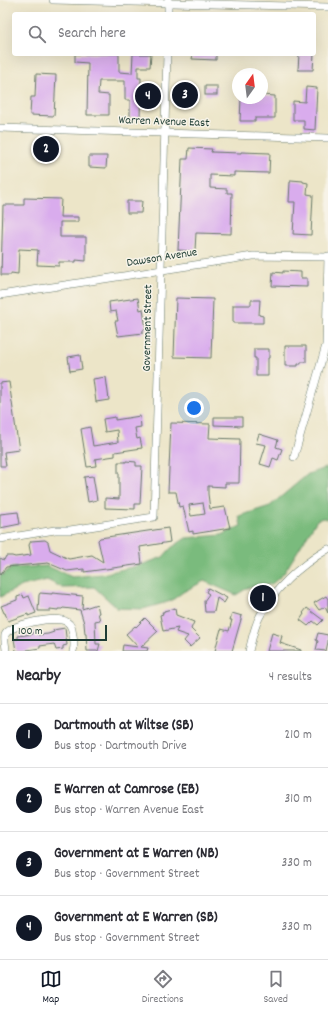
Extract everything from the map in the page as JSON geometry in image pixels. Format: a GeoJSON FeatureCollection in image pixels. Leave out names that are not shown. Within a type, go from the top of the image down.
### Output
{"type":"FeatureCollection","features":[{"type":"Feature","properties":{"kind":"street"},"geometry":{"type":"LineString","coordinates":[[53,0],[328,7]]}},
{"type":"Feature","properties":{"kind":"street","name":"Government Street"},"geometry":{"type":"LineString","coordinates":[[0,539],[154,517],[167,56]]}},
{"type":"Feature","properties":{"kind":"street","name":"Warren Avenue East"},"geometry":{"type":"LineString","coordinates":[[0,128],[328,138]]}},
{"type":"Feature","properties":{"kind":"street","name":"Dawson Avenue"},"geometry":{"type":"LineString","coordinates":[[0,295],[253,256],[328,256]]}},
{"type":"Feature","properties":{"kind":"street"},"geometry":{"type":"LineString","coordinates":[[294,457],[326,345],[328,256]]}},
{"type":"Feature","properties":{"kind":"street"},"geometry":{"type":"LineString","coordinates":[[248,651],[260,616],[274,596],[298,570],[328,549]]}},
{"type":"Feature","properties":{"kind":"street"},"geometry":{"type":"LineString","coordinates":[[6,651],[5,636],[13,629],[37,620],[62,619],[72,628],[75,646],[73,651]]}},
{"type":"Feature","properties":{"kind":"green space"},"geometry":{"type":"Polygon","coordinates":[[[328,468],[328,519],[323,518],[317,520],[284,573],[272,584],[249,587],[236,595],[204,581],[183,592],[171,601],[143,609],[117,608],[94,587],[63,588],[47,580],[22,586],[0,597],[0,576],[11,568],[47,566],[72,577],[102,574],[141,565],[163,557],[171,548],[186,538],[222,535],[241,526],[239,516],[270,506],[308,474],[328,468]]]}},
{"type":"Feature","properties":{"kind":"building"},"geometry":{"type":"Polygon","coordinates":[[[75,56],[119,56],[119,72],[132,73],[133,56],[151,56],[150,67],[138,67],[138,78],[141,78],[140,118],[130,118],[130,100],[125,100],[125,81],[99,81],[98,94],[109,95],[109,115],[87,115],[88,63],[75,62],[75,56]]]}},
{"type":"Feature","properties":{"kind":"building"},"geometry":{"type":"Polygon","coordinates":[[[193,56],[216,56],[216,60],[192,59],[193,56]]]}},
{"type":"Feature","properties":{"kind":"building"},"geometry":{"type":"Polygon","coordinates":[[[299,56],[314,56],[313,70],[298,70],[299,56]]]}},
{"type":"Feature","properties":{"kind":"building"},"geometry":{"type":"Polygon","coordinates":[[[36,74],[56,75],[54,116],[30,115],[31,97],[35,97],[36,74]]]}},
{"type":"Feature","properties":{"kind":"building"},"geometry":{"type":"Polygon","coordinates":[[[205,86],[217,86],[217,95],[205,95],[205,86]]]}},
{"type":"Feature","properties":{"kind":"building"},"geometry":{"type":"Polygon","coordinates":[[[306,87],[317,88],[315,130],[304,129],[304,120],[293,120],[293,101],[305,102],[306,87]]]}},
{"type":"Feature","properties":{"kind":"building"},"geometry":{"type":"Polygon","coordinates":[[[268,95],[275,96],[275,118],[255,118],[255,121],[240,121],[241,104],[268,104],[268,95]]]}},
{"type":"Feature","properties":{"kind":"building"},"geometry":{"type":"Polygon","coordinates":[[[189,148],[212,149],[211,152],[270,153],[269,173],[234,172],[234,176],[210,175],[210,188],[227,189],[227,193],[232,193],[231,234],[196,233],[195,250],[191,251],[178,250],[182,159],[188,159],[189,148]]]}},
{"type":"Feature","properties":{"kind":"building"},"geometry":{"type":"Polygon","coordinates":[[[89,156],[107,156],[106,168],[89,167],[89,156]]]}},
{"type":"Feature","properties":{"kind":"building"},"geometry":{"type":"Polygon","coordinates":[[[291,180],[308,183],[307,194],[313,195],[311,235],[293,234],[295,202],[289,202],[291,180]]]}},
{"type":"Feature","properties":{"kind":"building"},"geometry":{"type":"Polygon","coordinates":[[[24,198],[61,199],[60,217],[78,217],[78,222],[60,222],[60,237],[86,237],[86,261],[76,260],[76,262],[59,262],[59,266],[37,265],[38,250],[19,249],[18,274],[11,273],[11,275],[1,275],[3,205],[24,205],[24,198]]]}},
{"type":"Feature","properties":{"kind":"building"},"geometry":{"type":"Polygon","coordinates":[[[127,201],[142,201],[141,213],[127,213],[127,201]]]}},
{"type":"Feature","properties":{"kind":"building"},"geometry":{"type":"Polygon","coordinates":[[[283,271],[301,272],[301,278],[307,278],[307,287],[272,286],[273,272],[283,273],[283,271]]]}},
{"type":"Feature","properties":{"kind":"building"},"geometry":{"type":"Polygon","coordinates":[[[138,298],[140,310],[143,309],[146,329],[143,330],[143,333],[118,336],[115,321],[118,321],[116,311],[110,312],[109,302],[138,298]]]}},
{"type":"Feature","properties":{"kind":"building"},"geometry":{"type":"Polygon","coordinates":[[[176,298],[213,299],[211,358],[174,357],[176,298]]]}},
{"type":"Feature","properties":{"kind":"building"},"geometry":{"type":"Polygon","coordinates":[[[251,300],[260,300],[259,315],[263,316],[263,323],[233,323],[233,305],[251,305],[251,300]]]}},
{"type":"Feature","properties":{"kind":"building"},"geometry":{"type":"Polygon","coordinates":[[[285,346],[306,346],[306,362],[301,362],[298,366],[285,366],[285,346]]]}},
{"type":"Feature","properties":{"kind":"building"},"geometry":{"type":"Polygon","coordinates":[[[254,349],[269,349],[268,376],[256,376],[256,358],[254,358],[254,349]]]}},
{"type":"Feature","properties":{"kind":"building"},"geometry":{"type":"Polygon","coordinates":[[[80,355],[82,369],[70,371],[68,357],[80,355]]]}},
{"type":"Feature","properties":{"kind":"building"},"geometry":{"type":"Polygon","coordinates":[[[106,377],[109,400],[96,402],[93,379],[106,377]]]}},
{"type":"Feature","properties":{"kind":"building"},"geometry":{"type":"Polygon","coordinates":[[[9,382],[19,450],[4,452],[6,466],[0,466],[0,383],[9,382]]]}},
{"type":"Feature","properties":{"kind":"building"},"geometry":{"type":"Polygon","coordinates":[[[140,416],[141,427],[135,428],[137,439],[140,438],[142,448],[115,452],[115,456],[95,459],[96,466],[87,467],[81,429],[90,427],[93,446],[118,442],[117,430],[105,432],[103,419],[115,417],[115,420],[140,416]]]}},
{"type":"Feature","properties":{"kind":"building"},"geometry":{"type":"Polygon","coordinates":[[[214,417],[242,417],[242,426],[214,425],[214,417]]]}},
{"type":"Feature","properties":{"kind":"building"},"geometry":{"type":"Polygon","coordinates":[[[171,423],[210,424],[209,438],[240,439],[239,483],[225,483],[225,487],[208,486],[210,509],[225,507],[230,528],[193,534],[193,531],[189,532],[183,506],[179,507],[176,492],[168,492],[171,423]],[[203,503],[189,505],[191,516],[205,514],[203,503]]]}},
{"type":"Feature","properties":{"kind":"building"},"geometry":{"type":"Polygon","coordinates":[[[259,434],[278,440],[276,447],[282,449],[278,460],[273,458],[270,467],[260,464],[266,445],[256,443],[259,434]]]}},
{"type":"Feature","properties":{"kind":"building"},"geometry":{"type":"Polygon","coordinates":[[[118,462],[136,462],[136,466],[142,466],[140,504],[135,504],[135,509],[105,508],[105,498],[119,499],[118,462]]]}},
{"type":"Feature","properties":{"kind":"building"},"geometry":{"type":"Polygon","coordinates":[[[93,476],[97,500],[88,502],[84,477],[93,476]]]}},
{"type":"Feature","properties":{"kind":"building"},"geometry":{"type":"Polygon","coordinates":[[[18,512],[20,524],[0,528],[0,514],[18,512]]]}},
{"type":"Feature","properties":{"kind":"building"},"geometry":{"type":"Polygon","coordinates":[[[168,528],[170,542],[140,547],[142,564],[84,572],[84,569],[67,571],[48,563],[6,567],[0,575],[0,558],[4,560],[6,556],[15,557],[31,555],[29,545],[31,541],[45,540],[48,542],[50,550],[69,559],[92,555],[103,562],[98,540],[100,538],[168,528]]]}},
{"type":"Feature","properties":{"kind":"building"},"geometry":{"type":"Polygon","coordinates":[[[208,588],[227,598],[224,603],[217,598],[214,612],[205,612],[204,601],[209,594],[206,592],[208,588]]]}},
{"type":"Feature","properties":{"kind":"building"},"geometry":{"type":"Polygon","coordinates":[[[40,593],[83,596],[82,609],[97,604],[100,620],[95,621],[96,644],[100,644],[98,651],[87,651],[86,634],[80,610],[63,608],[58,610],[50,609],[50,611],[38,611],[40,593]]]}},
{"type":"Feature","properties":{"kind":"building"},"geometry":{"type":"Polygon","coordinates":[[[23,595],[24,598],[29,596],[36,613],[28,616],[28,614],[8,621],[1,606],[17,600],[17,597],[23,595]]]}},
{"type":"Feature","properties":{"kind":"building"},"geometry":{"type":"Polygon","coordinates":[[[326,596],[328,599],[328,613],[325,607],[319,610],[314,603],[326,596]]]}},
{"type":"Feature","properties":{"kind":"building"},"geometry":{"type":"Polygon","coordinates":[[[175,608],[176,615],[194,622],[191,629],[200,638],[190,647],[184,641],[188,636],[176,632],[178,628],[163,631],[160,615],[163,614],[162,612],[164,611],[175,608]]]}},
{"type":"Feature","properties":{"kind":"building"},"geometry":{"type":"Polygon","coordinates":[[[307,608],[323,620],[318,625],[313,621],[308,626],[300,620],[307,608]]]}},
{"type":"Feature","properties":{"kind":"building"},"geometry":{"type":"Polygon","coordinates":[[[232,613],[242,616],[232,651],[215,651],[221,629],[229,631],[232,613]]]}},
{"type":"Feature","properties":{"kind":"building"},"geometry":{"type":"Polygon","coordinates":[[[145,618],[158,631],[141,647],[148,648],[147,651],[122,651],[123,645],[138,647],[126,634],[145,618]]]}},
{"type":"Feature","properties":{"kind":"building"},"geometry":{"type":"Polygon","coordinates":[[[65,628],[67,645],[63,646],[63,649],[56,650],[54,644],[40,646],[40,648],[27,651],[16,651],[14,639],[18,639],[18,636],[33,634],[33,632],[37,631],[38,635],[48,634],[54,632],[53,630],[65,628]]]}},
{"type":"Feature","properties":{"kind":"building"},"geometry":{"type":"Polygon","coordinates":[[[272,633],[282,636],[280,643],[301,651],[267,651],[272,633]]]}},
{"type":"Feature","properties":{"kind":"building"},"geometry":{"type":"Polygon","coordinates":[[[318,633],[328,635],[326,651],[316,650],[318,633]]]}},
{"type":"Feature","properties":{"kind":"place","name":"Government at E Warren (NB)"},"geometry":{"type":"Point","coordinates":[185,95]}},
{"type":"Feature","properties":{"kind":"place","name":"Government at E Warren (SB)"},"geometry":{"type":"Point","coordinates":[148,96]}},
{"type":"Feature","properties":{"kind":"place","name":"E Warren at Camrose (EB)"},"geometry":{"type":"Point","coordinates":[46,149]}},
{"type":"Feature","properties":{"kind":"place","name":"Dartmouth at Wiltse (SB)"},"geometry":{"type":"Point","coordinates":[263,598]}}]}
